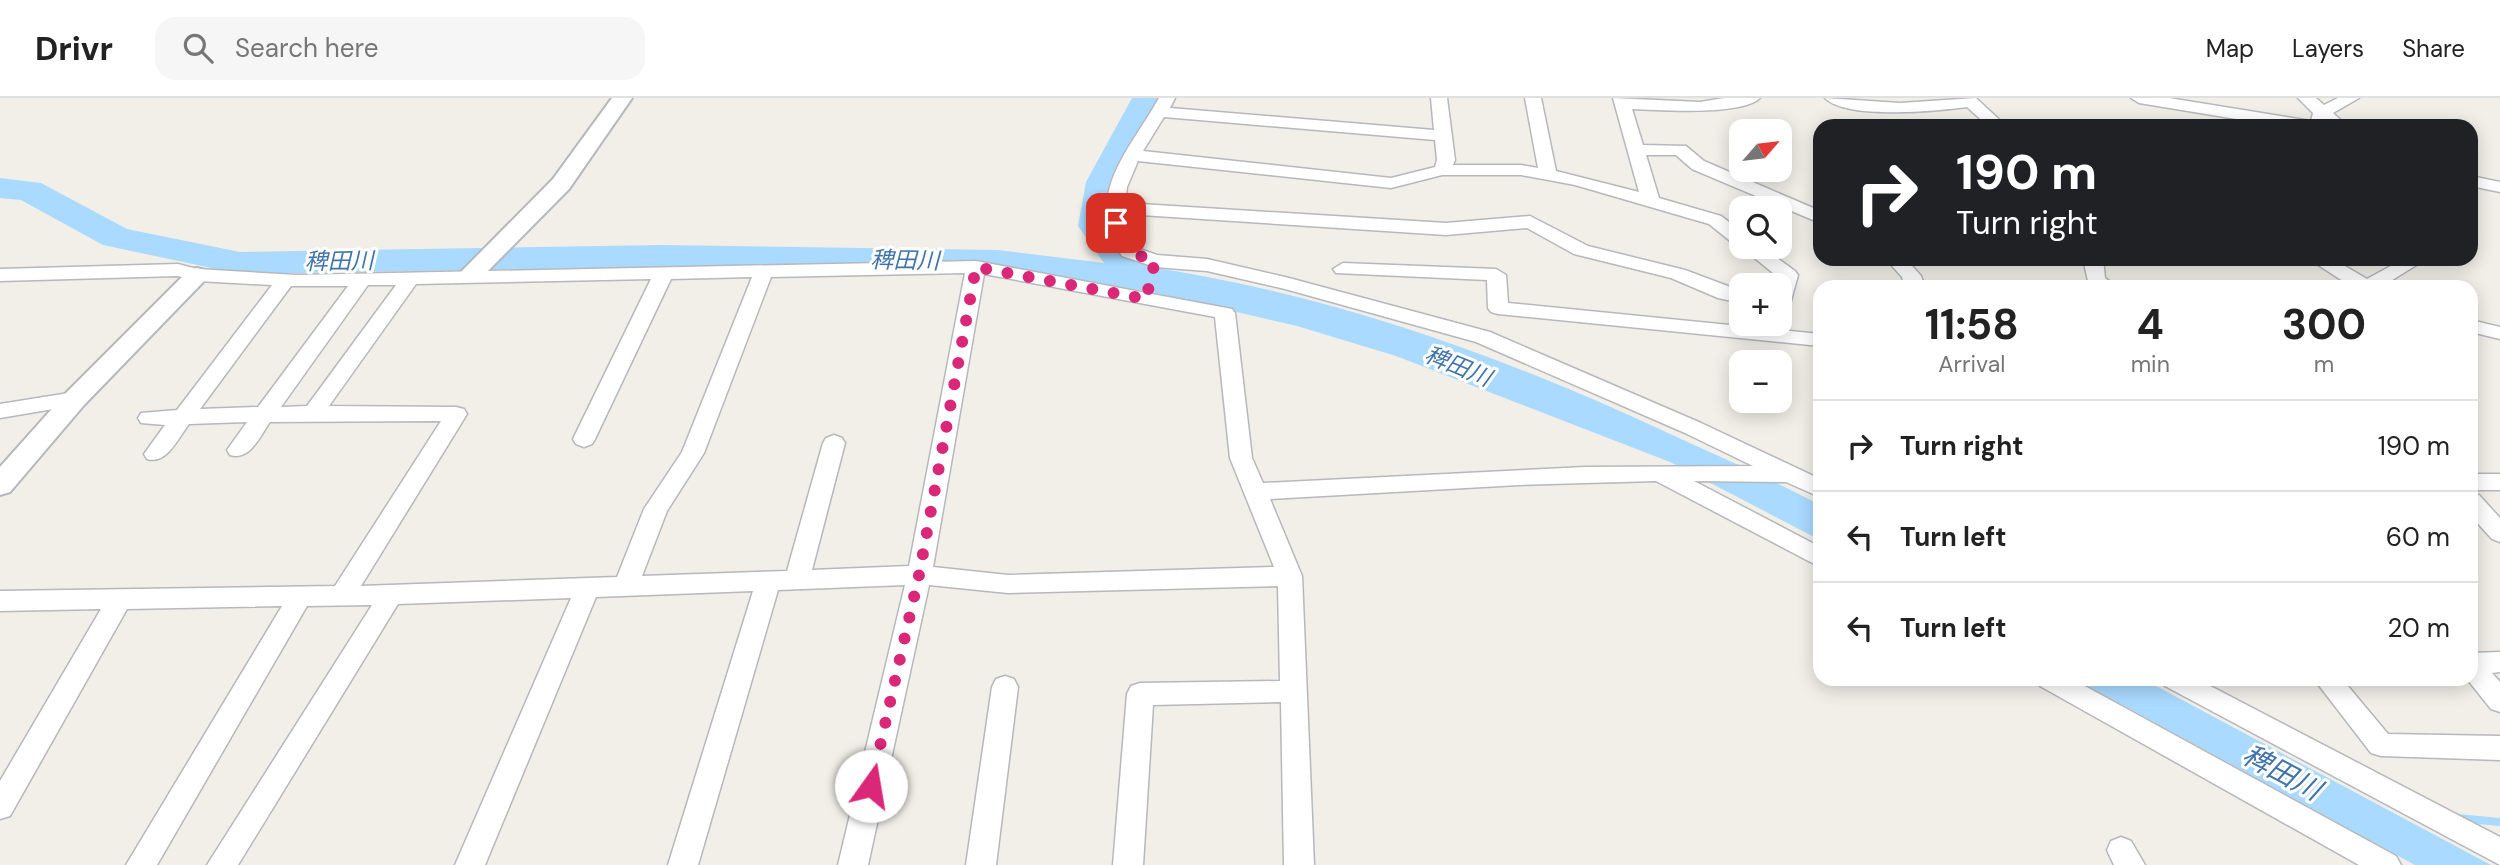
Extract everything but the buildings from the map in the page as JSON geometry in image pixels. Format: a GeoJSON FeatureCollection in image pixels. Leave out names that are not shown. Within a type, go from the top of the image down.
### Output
{"type":"FeatureCollection","features":[{"type":"Feature","properties":{"kind":"street"},"geometry":{"type":"LineString","coordinates":[[469,277],[561,184],[622,98]]}},
{"type":"Feature","properties":{"kind":"street"},"geometry":{"type":"LineString","coordinates":[[1439,98],[1446,160],[1442,170]]}},
{"type":"Feature","properties":{"kind":"street"},"geometry":{"type":"LineString","coordinates":[[1533,98],[1548,174]]}},
{"type":"Feature","properties":{"kind":"street"},"geometry":{"type":"LineString","coordinates":[[1650,199],[1622,101],[1700,107],[1752,98]]}},
{"type":"Feature","properties":{"kind":"street"},"geometry":{"type":"LineString","coordinates":[[1833,98],[1852,106],[1952,105],[1969,100],[1990,119]]}},
{"type":"Feature","properties":{"kind":"street"},"geometry":{"type":"LineString","coordinates":[[2306,98],[2320,119],[2351,98]]}},
{"type":"Feature","properties":{"kind":"street"},"geometry":{"type":"LineString","coordinates":[[2146,99],[2267,119]]}},
{"type":"Feature","properties":{"kind":"street"},"geometry":{"type":"LineString","coordinates":[[1443,136],[1164,105],[1121,173],[1115,198],[1116,223],[1129,252],[1155,261],[1207,265],[1289,284],[1483,337],[1693,428],[1813,486]]}},
{"type":"Feature","properties":{"kind":"street"},"geometry":{"type":"LineString","coordinates":[[1636,150],[1679,150],[1698,164],[1813,215]]}},
{"type":"Feature","properties":{"kind":"street"},"geometry":{"type":"LineString","coordinates":[[1131,155],[1391,183],[1442,170],[1521,170],[1650,199],[1715,220],[1729,231]]}},
{"type":"Feature","properties":{"kind":"street"},"geometry":{"type":"LineString","coordinates":[[2478,182],[2500,187]]}},
{"type":"Feature","properties":{"kind":"street"},"geometry":{"type":"LineString","coordinates":[[1116,208],[1446,229],[1530,222],[1581,250],[1678,274],[1729,295]]}},
{"type":"Feature","properties":{"kind":"street"},"geometry":{"type":"LineString","coordinates":[[1766,259],[1785,273]]}},
{"type":"Feature","properties":{"kind":"street"},"geometry":{"type":"LineString","coordinates":[[1146,299],[1155,261]]}},
{"type":"Feature","properties":{"kind":"street"},"geometry":{"type":"LineString","coordinates":[[1902,266],[1912,280]]}},
{"type":"Feature","properties":{"kind":"street"},"geometry":{"type":"LineString","coordinates":[[2331,266],[2354,280]]}},
{"type":"Feature","properties":{"kind":"street"},"geometry":{"type":"LineString","coordinates":[[2379,280],[2404,266]]}},
{"type":"Feature","properties":{"kind":"street"},"geometry":{"type":"LineString","coordinates":[[853,865],[919,575],[976,267]]}},
{"type":"Feature","properties":{"kind":"street"},"geometry":{"type":"LineString","coordinates":[[0,275],[178,270],[197,275],[285,281],[360,281],[976,267],[1225,313],[1241,458],[1290,576],[1299,865]]}},
{"type":"Feature","properties":{"kind":"street"},"geometry":{"type":"LineString","coordinates":[[1343,269],[1496,275],[1498,308],[1813,339]]}},
{"type":"Feature","properties":{"kind":"street"},"geometry":{"type":"LineString","coordinates":[[626,586],[656,509],[693,453],[764,271]]}},
{"type":"Feature","properties":{"kind":"street"},"geometry":{"type":"LineString","coordinates":[[584,439],[664,273]]}},
{"type":"Feature","properties":{"kind":"street"},"geometry":{"type":"LineString","coordinates":[[0,485],[75,399],[197,275]]}},
{"type":"Feature","properties":{"kind":"street"},"geometry":{"type":"LineString","coordinates":[[313,413],[409,280]]}},
{"type":"Feature","properties":{"kind":"street"},"geometry":{"type":"LineString","coordinates":[[155,454],[285,281]]}},
{"type":"Feature","properties":{"kind":"street"},"geometry":{"type":"LineString","coordinates":[[238,450],[360,281]]}},
{"type":"Feature","properties":{"kind":"street"},"geometry":{"type":"LineString","coordinates":[[2478,328],[2500,333]]}},
{"type":"Feature","properties":{"kind":"street"},"geometry":{"type":"LineString","coordinates":[[0,411],[75,399]]}},
{"type":"Feature","properties":{"kind":"street"},"geometry":{"type":"LineString","coordinates":[[149,418],[313,413],[456,414],[343,594]]}},
{"type":"Feature","properties":{"kind":"street"},"geometry":{"type":"LineString","coordinates":[[797,580],[834,443]]}},
{"type":"Feature","properties":{"kind":"street"},"geometry":{"type":"LineString","coordinates":[[1255,492],[1503,477],[1672,473],[1813,477]]}},
{"type":"Feature","properties":{"kind":"street"},"geometry":{"type":"LineString","coordinates":[[1672,473],[1813,554]]}},
{"type":"Feature","properties":{"kind":"street"},"geometry":{"type":"LineString","coordinates":[[2478,482],[2500,482]]}},
{"type":"Feature","properties":{"kind":"street"},"geometry":{"type":"LineString","coordinates":[[2478,509],[2500,533]]}},
{"type":"Feature","properties":{"kind":"street"},"geometry":{"type":"LineString","coordinates":[[0,601],[391,595],[919,575],[1008,584],[1290,576]]}},
{"type":"Feature","properties":{"kind":"street"},"geometry":{"type":"LineString","coordinates":[[683,865],[768,581]]}},
{"type":"Feature","properties":{"kind":"street"},"geometry":{"type":"LineString","coordinates":[[470,865],[589,587]]}},
{"type":"Feature","properties":{"kind":"street"},"geometry":{"type":"LineString","coordinates":[[141,865],[301,595]]}},
{"type":"Feature","properties":{"kind":"street"},"geometry":{"type":"LineString","coordinates":[[222,865],[391,595]]}},
{"type":"Feature","properties":{"kind":"street"},"geometry":{"type":"LineString","coordinates":[[0,807],[120,598]]}},
{"type":"Feature","properties":{"kind":"street"},"geometry":{"type":"LineString","coordinates":[[2478,664],[2500,662]]}},
{"type":"Feature","properties":{"kind":"street"},"geometry":{"type":"LineString","coordinates":[[2478,673],[2500,701]]}},
{"type":"Feature","properties":{"kind":"street"},"geometry":{"type":"LineString","coordinates":[[2062,686],[2386,865]]}},
{"type":"Feature","properties":{"kind":"street"},"geometry":{"type":"LineString","coordinates":[[2187,686],[2500,852]]}},
{"type":"Feature","properties":{"kind":"street"},"geometry":{"type":"LineString","coordinates":[[2333,686],[2381,745],[2500,748]]}},
{"type":"Feature","properties":{"kind":"street"},"geometry":{"type":"LineString","coordinates":[[981,865],[1005,687]]}},
{"type":"Feature","properties":{"kind":"street"},"geometry":{"type":"LineString","coordinates":[[1128,865],[1140,694],[1294,691]]}},
{"type":"Feature","properties":{"kind":"water"},"geometry":{"type":"Polygon","coordinates":[[[1142,266],[1282,293],[1418,332],[1485,356],[1616,409],[1813,502],[1813,536],[1670,462],[1396,356],[1297,326],[1138,289],[1131,282],[1132,271],[1142,266]]]}},
{"type":"Feature","properties":{"kind":"water"},"geometry":{"type":"Polygon","coordinates":[[[2088,686],[2156,686],[2491,865],[2415,865],[2088,686]]]}},
{"type":"Feature","properties":{"kind":"waterway"},"geometry":{"type":"LineString","coordinates":[[1148,98],[1103,182],[1096,226],[1122,262],[1150,278]]}},
{"type":"Feature","properties":{"kind":"waterway","name":"稗田川"},"geometry":{"type":"LineString","coordinates":[[0,188],[29,190],[116,237],[240,263],[663,256],[998,261],[1189,285]]}},
{"type":"Feature","properties":{"kind":"waterway"},"geometry":{"type":"LineString","coordinates":[[2457,818],[2500,822]]}},
{"type":"Feature","properties":{"kind":"route"},"geometry":{"type":"LineString","coordinates":[[871,786],[919,575],[976,267],[1146,299],[1152,283],[1155,261],[1129,252],[1116,223]]}}]}
